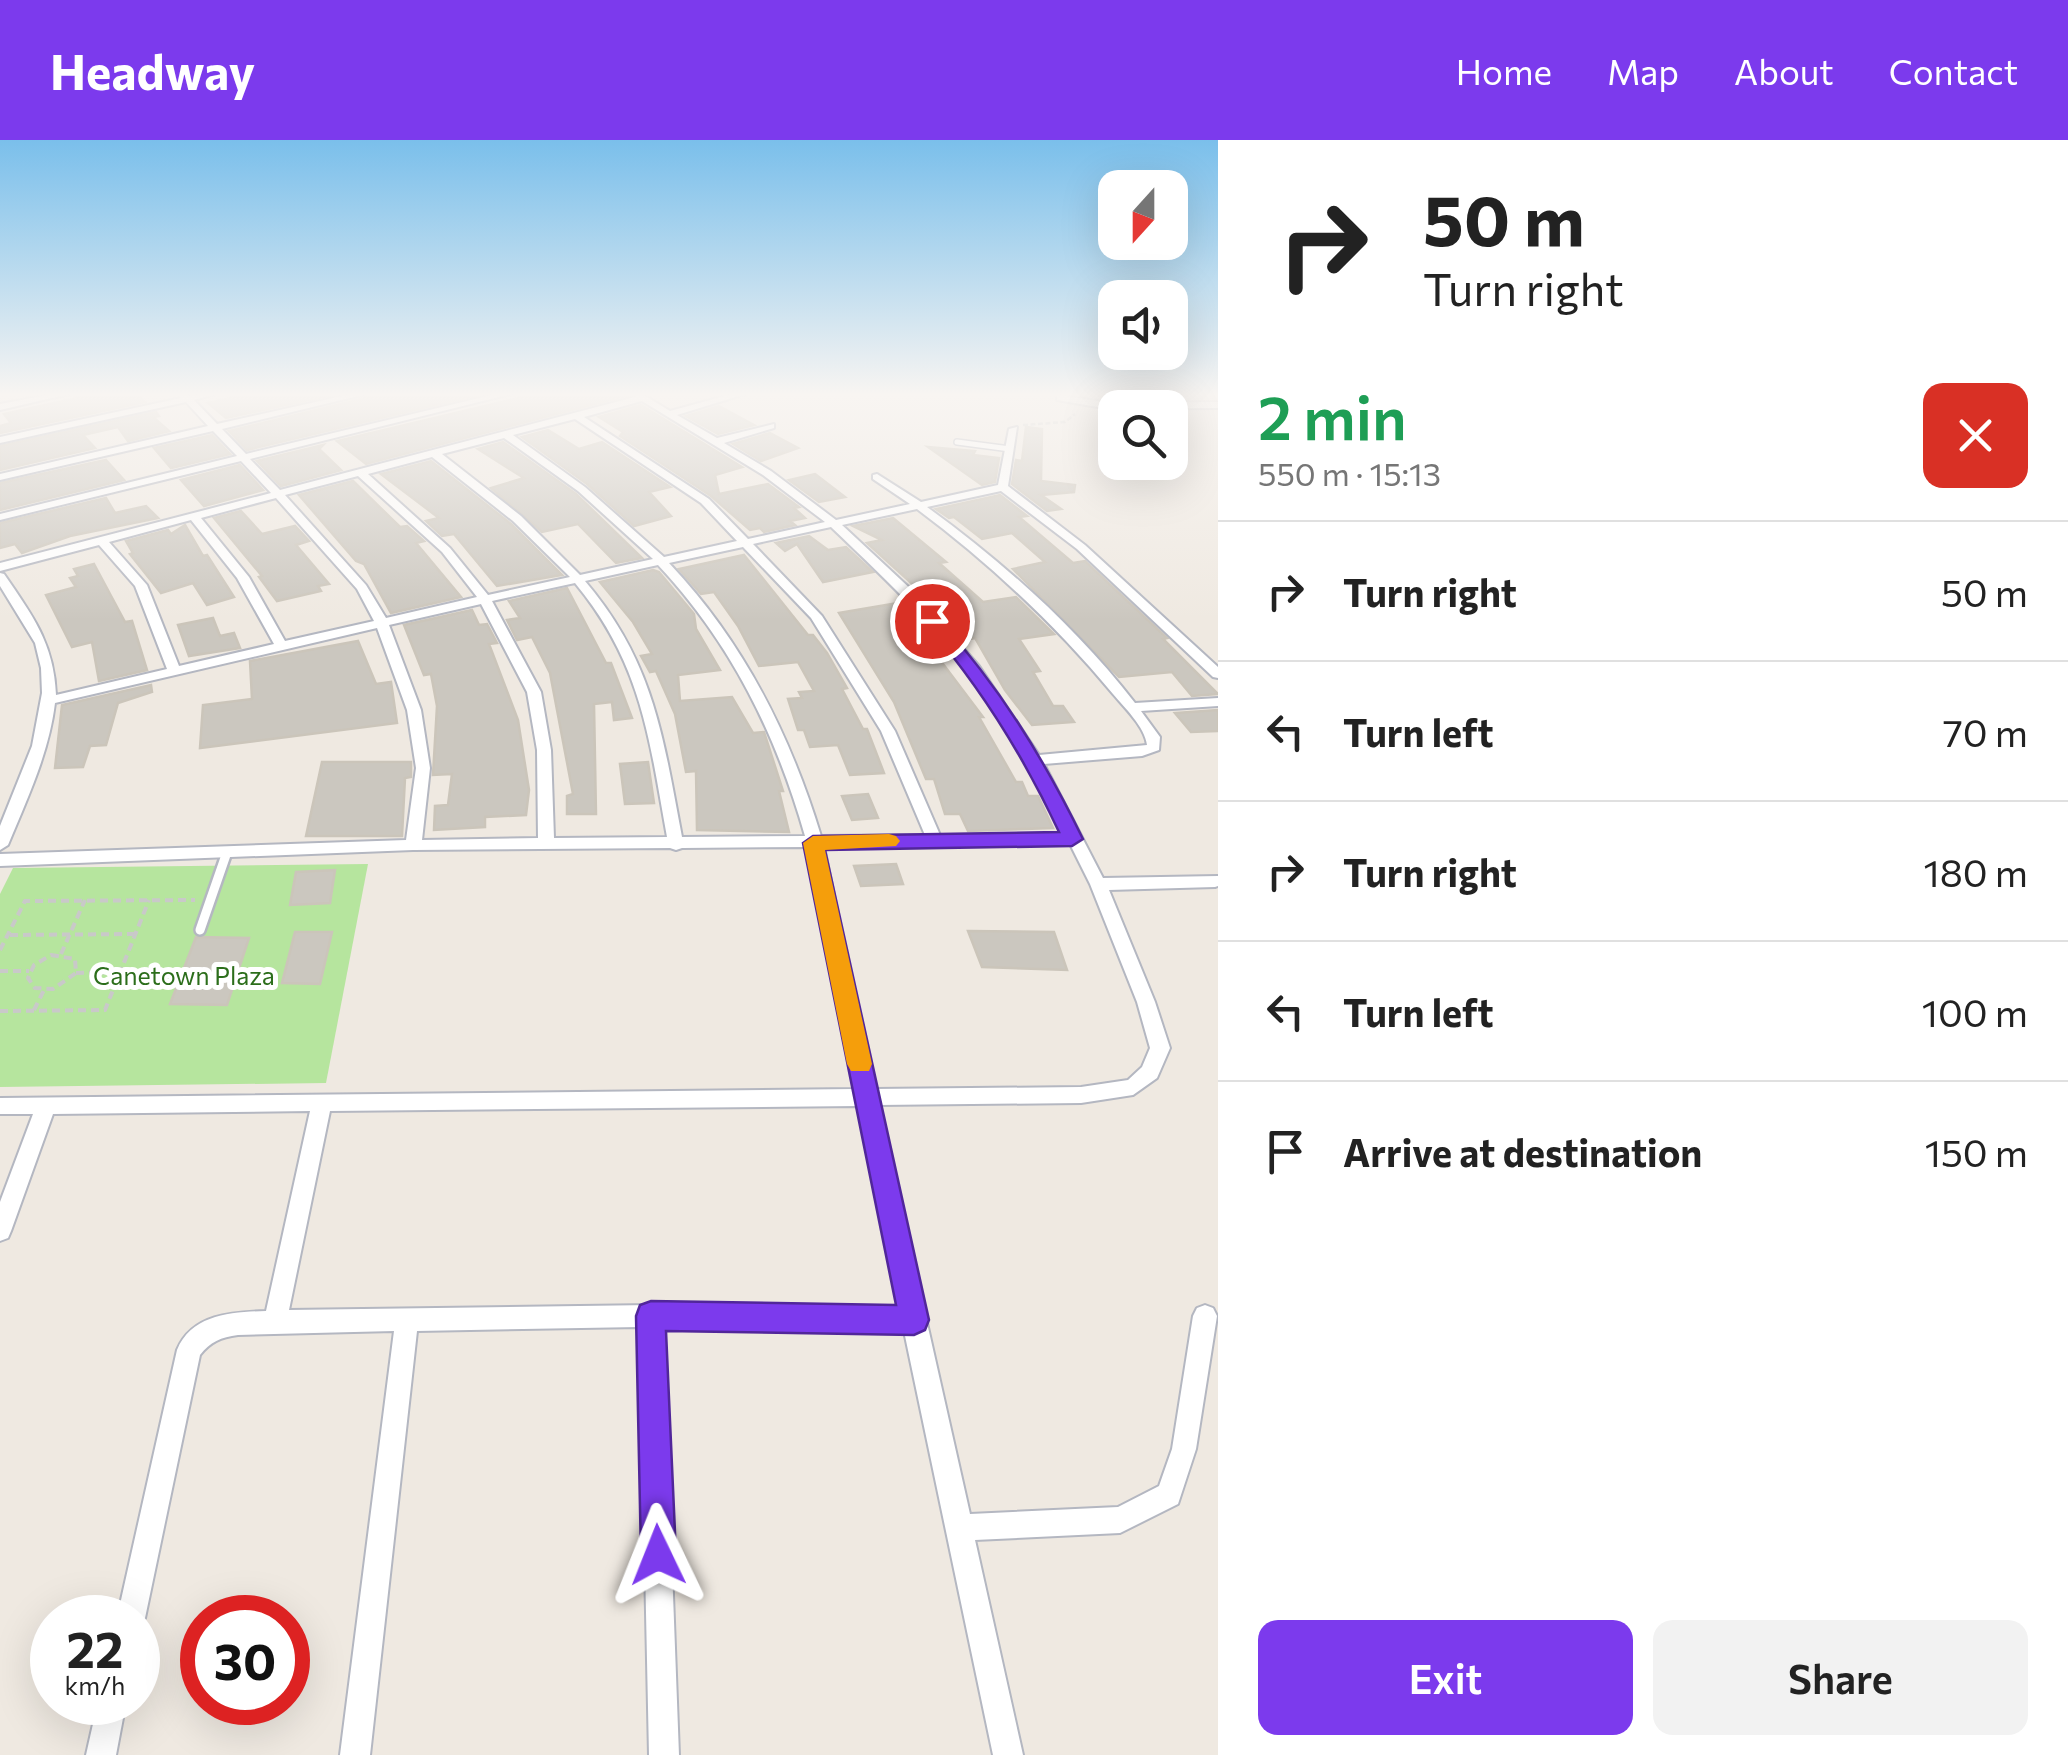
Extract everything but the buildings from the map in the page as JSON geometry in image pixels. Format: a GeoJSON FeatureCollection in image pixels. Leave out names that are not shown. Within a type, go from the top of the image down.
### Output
{"type":"FeatureCollection","features":[{"type":"Feature","properties":{"kind":"street"},"geometry":{"type":"LineString","coordinates":[[0,477],[33,469]]}},
{"type":"Feature","properties":{"kind":"street"},"geometry":{"type":"LineString","coordinates":[[0,517],[198,469]]}},
{"type":"Feature","properties":{"kind":"street"},"geometry":{"type":"LineString","coordinates":[[255,469],[339,560],[362,588],[382,623],[414,710],[422,768],[413,846]]}},
{"type":"Feature","properties":{"kind":"street"},"geometry":{"type":"LineString","coordinates":[[0,567],[370,469]]}},
{"type":"Feature","properties":{"kind":"street"},"geometry":{"type":"LineString","coordinates":[[456,469],[518,518],[581,578],[629,654],[650,718],[676,844]]}},
{"type":"Feature","properties":{"kind":"street"},"geometry":{"type":"LineString","coordinates":[[553,469],[620,518],[666,561],[719,629],[759,694],[792,773],[813,843],[1008,1755]]}},
{"type":"Feature","properties":{"kind":"street"},"geometry":{"type":"LineString","coordinates":[[657,469],[705,501],[816,616],[888,731],[935,841]]}},
{"type":"Feature","properties":{"kind":"street"},"geometry":{"type":"LineString","coordinates":[[0,1106],[1080,1095],[1133,1087],[1150,1072],[1160,1048],[1146,1002],[1098,884],[1035,760],[974,669],[912,598],[833,523],[763,469]]}},
{"type":"Feature","properties":{"kind":"street"},"geometry":{"type":"LineString","coordinates":[[1003,487],[1006,469]]}},
{"type":"Feature","properties":{"kind":"street"},"geometry":{"type":"LineString","coordinates":[[360,472],[446,550],[486,599],[534,692],[544,750],[546,845]]}},
{"type":"Feature","properties":{"kind":"street"},"geometry":{"type":"LineString","coordinates":[[877,477],[920,504],[1052,619],[1153,737],[1154,747],[1142,751],[1035,760]]}},
{"type":"Feature","properties":{"kind":"street"},"geometry":{"type":"LineString","coordinates":[[50,700],[486,599],[1003,487],[1081,547],[1218,674]]}},
{"type":"Feature","properties":{"kind":"street"},"geometry":{"type":"LineString","coordinates":[[193,515],[262,602],[281,646]]}},
{"type":"Feature","properties":{"kind":"street"},"geometry":{"type":"LineString","coordinates":[[100,540],[141,585],[174,670]]}},
{"type":"Feature","properties":{"kind":"street"},"geometry":{"type":"LineString","coordinates":[[0,577],[42,646],[50,700],[32,765],[2,836]]}},
{"type":"Feature","properties":{"kind":"street"},"geometry":{"type":"LineString","coordinates":[[1131,708],[1218,702]]}},
{"type":"Feature","properties":{"kind":"street"},"geometry":{"type":"LineString","coordinates":[[0,860],[413,846],[1072,839]]}},
{"type":"Feature","properties":{"kind":"street"},"geometry":{"type":"LineString","coordinates":[[1098,884],[1216,881]]}},
{"type":"Feature","properties":{"kind":"street"},"geometry":{"type":"LineString","coordinates":[[276,1322],[322,1101]]}},
{"type":"Feature","properties":{"kind":"street"},"geometry":{"type":"LineString","coordinates":[[0,1231],[46,1105]]}},
{"type":"Feature","properties":{"kind":"street"},"geometry":{"type":"LineString","coordinates":[[135,1595],[189,1350],[200,1333],[214,1326],[651,1316],[914,1320]]}},
{"type":"Feature","properties":{"kind":"street"},"geometry":{"type":"LineString","coordinates":[[651,1316],[664,1755]]}},
{"type":"Feature","properties":{"kind":"street"},"geometry":{"type":"LineString","coordinates":[[960,1528],[1120,1520],[1169,1495],[1184,1449],[1205,1316]]}},
{"type":"Feature","properties":{"kind":"street"},"geometry":{"type":"LineString","coordinates":[[355,1755],[407,1319]]}},
{"type":"Feature","properties":{"kind":"street"},"geometry":{"type":"LineString","coordinates":[[100,1755],[107,1725]]}},
{"type":"Feature","properties":{"kind":"lane"},"geometry":{"type":"LineString","coordinates":[[200,930],[227,852]]}},
{"type":"Feature","properties":{"kind":"path"},"geometry":{"type":"LineString","coordinates":[[60,954],[85,900]]}},
{"type":"Feature","properties":{"kind":"path"},"geometry":{"type":"LineString","coordinates":[[0,1010],[105,1010],[148,900]]}},
{"type":"Feature","properties":{"kind":"path"},"geometry":{"type":"LineString","coordinates":[[0,950],[25,901],[210,900]]}},
{"type":"Feature","properties":{"kind":"path"},"geometry":{"type":"LineString","coordinates":[[8,935],[135,934]]}},
{"type":"Feature","properties":{"kind":"path"},"geometry":{"type":"LineString","coordinates":[[0,971],[29,971],[42,959],[60,954],[75,960],[76,972]]}},
{"type":"Feature","properties":{"kind":"path"},"geometry":{"type":"LineString","coordinates":[[29,971],[30,984],[44,990],[63,985],[76,972],[120,972]]}},
{"type":"Feature","properties":{"kind":"path"},"geometry":{"type":"LineString","coordinates":[[34,1010],[44,990]]}},
{"type":"Feature","properties":{"kind":"green space","name":"Canetown Plaza"},"geometry":{"type":"Polygon","coordinates":[[[368,864],[326,1083],[0,1087],[0,894],[13,868],[368,864]]]}},
{"type":"Feature","properties":{"kind":"slow traffic"},"geometry":{"type":"LineString","coordinates":[[860,1064],[813,843],[889,841]]}},
{"type":"Feature","properties":{"kind":"route"},"geometry":{"type":"LineString","coordinates":[[658,1555],[651,1316],[914,1320],[813,843],[1072,839],[1035,760],[1008,716],[932,621]]}}]}
